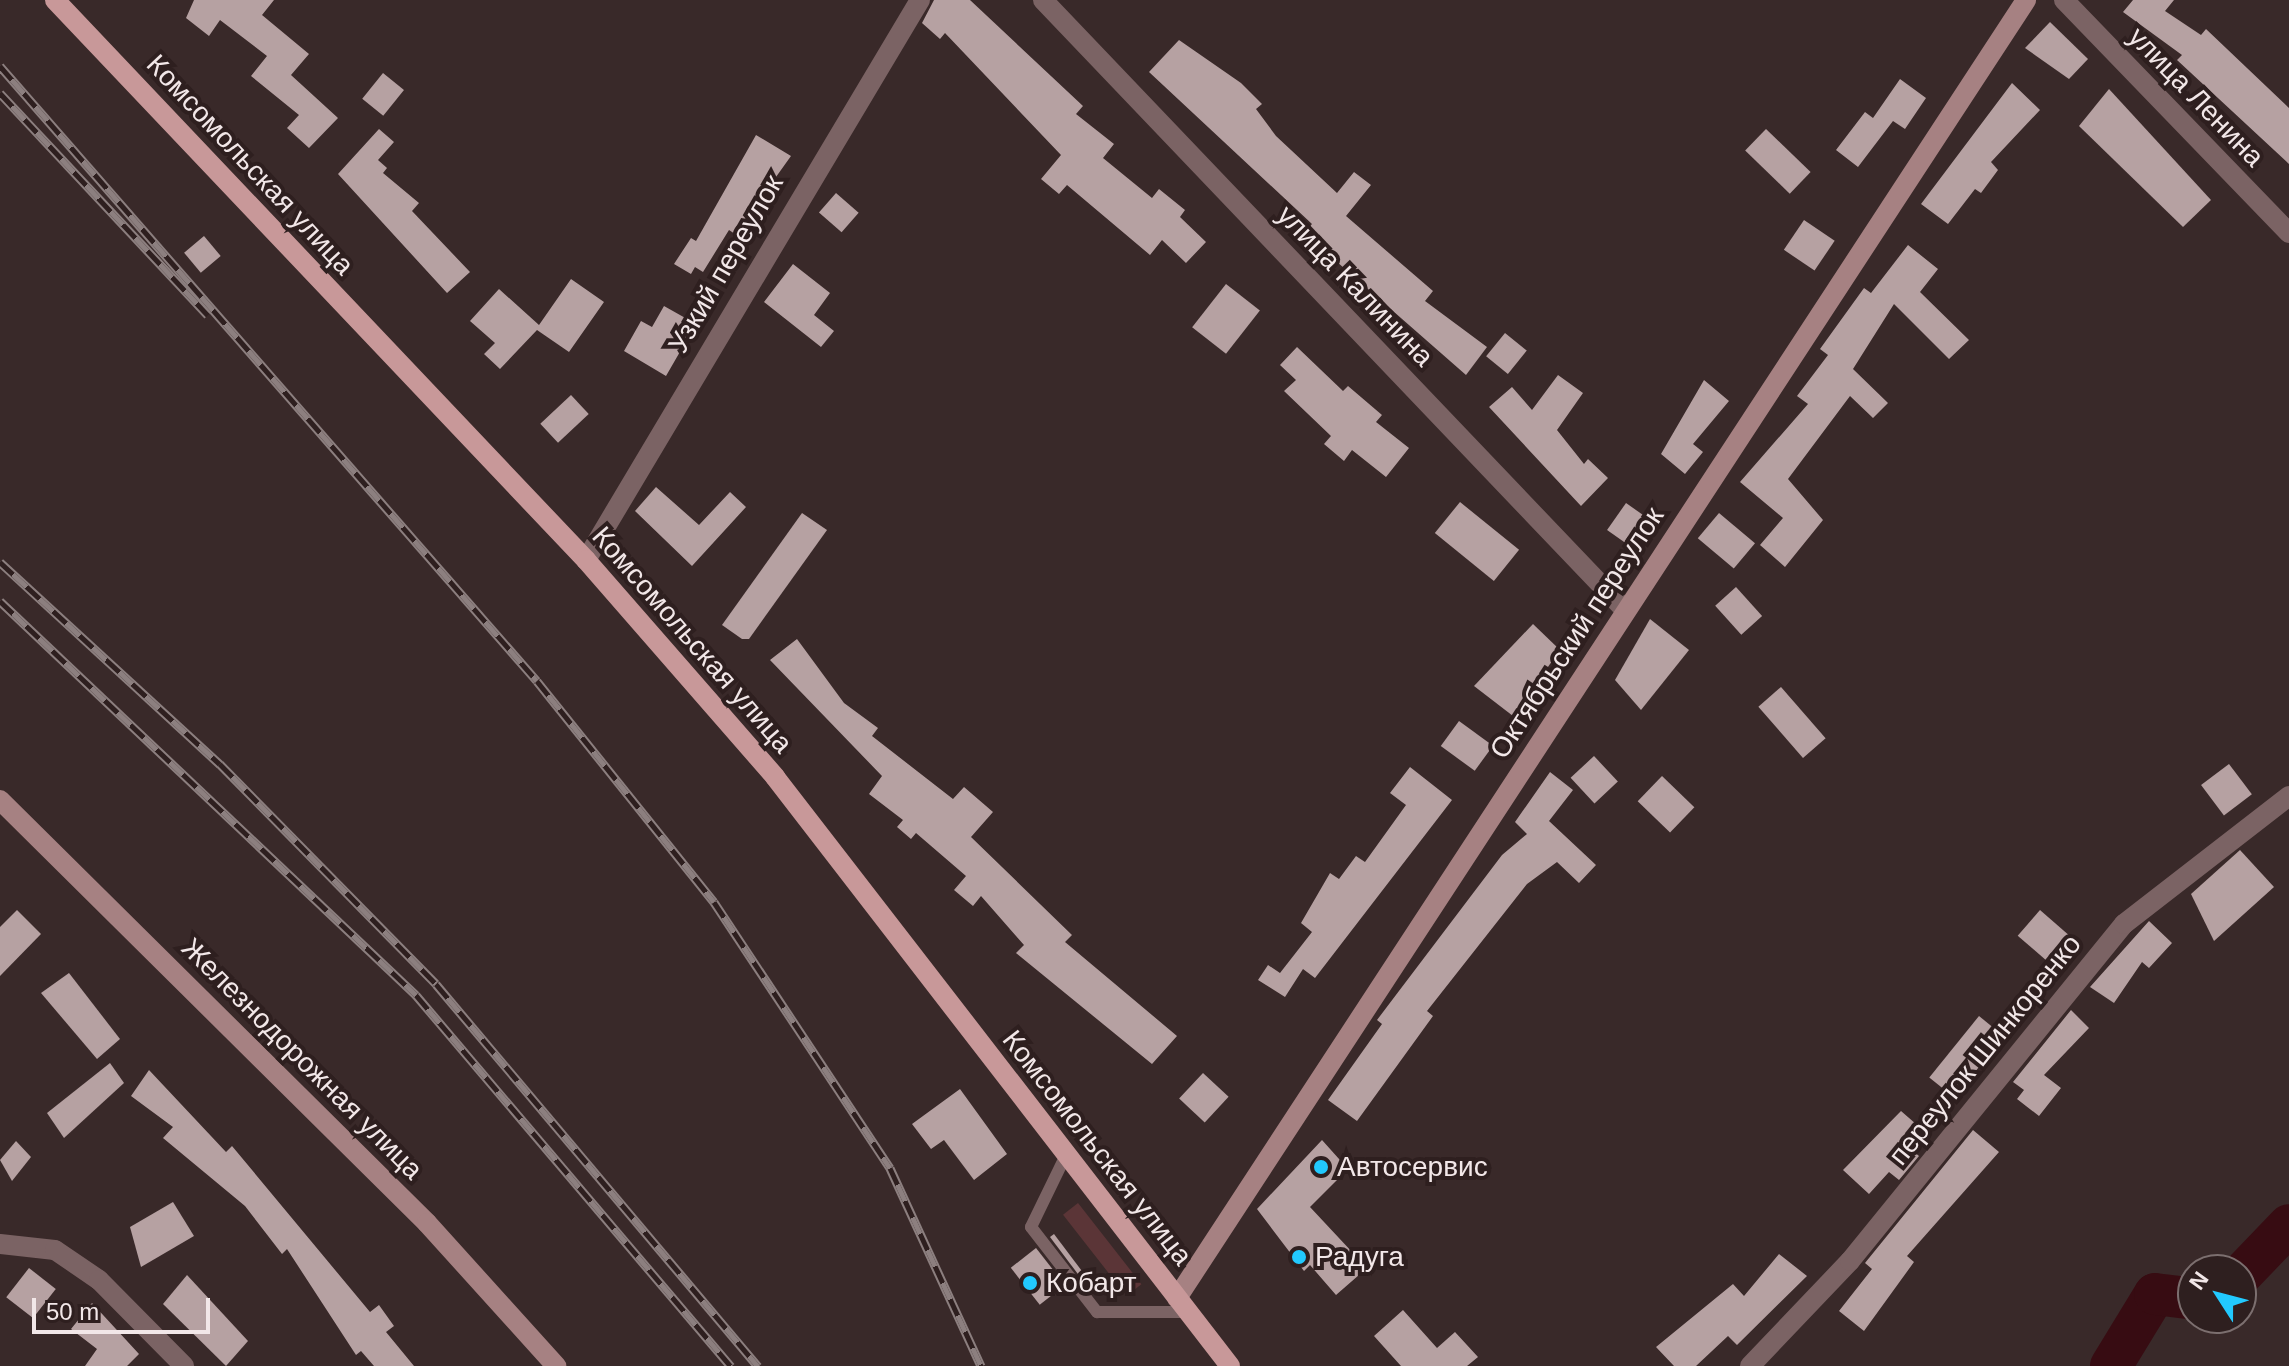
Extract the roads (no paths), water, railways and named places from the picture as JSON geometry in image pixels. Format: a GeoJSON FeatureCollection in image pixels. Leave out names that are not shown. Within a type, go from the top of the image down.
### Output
{"type":"FeatureCollection","features":[{"type":"Feature","properties":{"kind":"main road","name":"Комсомольская улица"},"geometry":{"type":"LineString","coordinates":[[55,0],[586,560],[775,777],[1230,1366]]}},
{"type":"Feature","properties":{"kind":"street","name":"Узкий переулок"},"geometry":{"type":"LineString","coordinates":[[586,560],[920,0]]}},
{"type":"Feature","properties":{"kind":"street","name":"улица Калинина"},"geometry":{"type":"LineString","coordinates":[[1043,0],[1625,610]]}},
{"type":"Feature","properties":{"kind":"street","name":"Октябрьский переулок"},"geometry":{"type":"LineString","coordinates":[[1182,1305],[1625,610],[2026,0]]}},
{"type":"Feature","properties":{"kind":"street","name":"улица Ленина"},"geometry":{"type":"LineString","coordinates":[[2064,0],[2289,233]]}},
{"type":"Feature","properties":{"kind":"street","name":"переулок Шинкоренко"},"geometry":{"type":"LineString","coordinates":[[1750,1366],[1850,1261],[2124,924],[2289,796]]}},
{"type":"Feature","properties":{"kind":"street","name":"Железнодорожная улица"},"geometry":{"type":"LineString","coordinates":[[0,800],[427,1223],[556,1366]]}},
{"type":"Feature","properties":{"kind":"street"},"geometry":{"type":"LineString","coordinates":[[0,1244],[55,1250],[99,1280],[184,1366]]}},
{"type":"Feature","properties":{"kind":"lane"},"geometry":{"type":"LineString","coordinates":[[1066,1155],[1031,1227],[1050,1252],[1097,1312],[1182,1305]]}},
{"type":"Feature","properties":{"kind":"waterway"},"geometry":{"type":"LineString","coordinates":[[2257,1258],[2289,1225]]}},
{"type":"Feature","properties":{"kind":"waterway"},"geometry":{"type":"LineString","coordinates":[[2111,1366],[2155,1294],[2177,1297]]}},
{"type":"Feature","properties":{"kind":"railway"},"geometry":{"type":"LineString","coordinates":[[0,66],[537,681],[714,902],[890,1168],[981,1366]]}},
{"type":"Feature","properties":{"kind":"railway"},"geometry":{"type":"LineString","coordinates":[[0,93],[208,315]]}},
{"type":"Feature","properties":{"kind":"railway"},"geometry":{"type":"LineString","coordinates":[[0,562],[220,764],[436,984],[758,1366]]}},
{"type":"Feature","properties":{"kind":"railway"},"geometry":{"type":"LineString","coordinates":[[0,601],[416,995],[731,1366]]}},
{"type":"Feature","properties":{"kind":"place","name":"Автосервис"},"geometry":{"type":"Point","coordinates":[1321,1167]}},
{"type":"Feature","properties":{"kind":"place","name":"Радуга"},"geometry":{"type":"Point","coordinates":[1299,1257]}},
{"type":"Feature","properties":{"kind":"place","name":"Кобарт"},"geometry":{"type":"Point","coordinates":[1030,1283]}}]}
